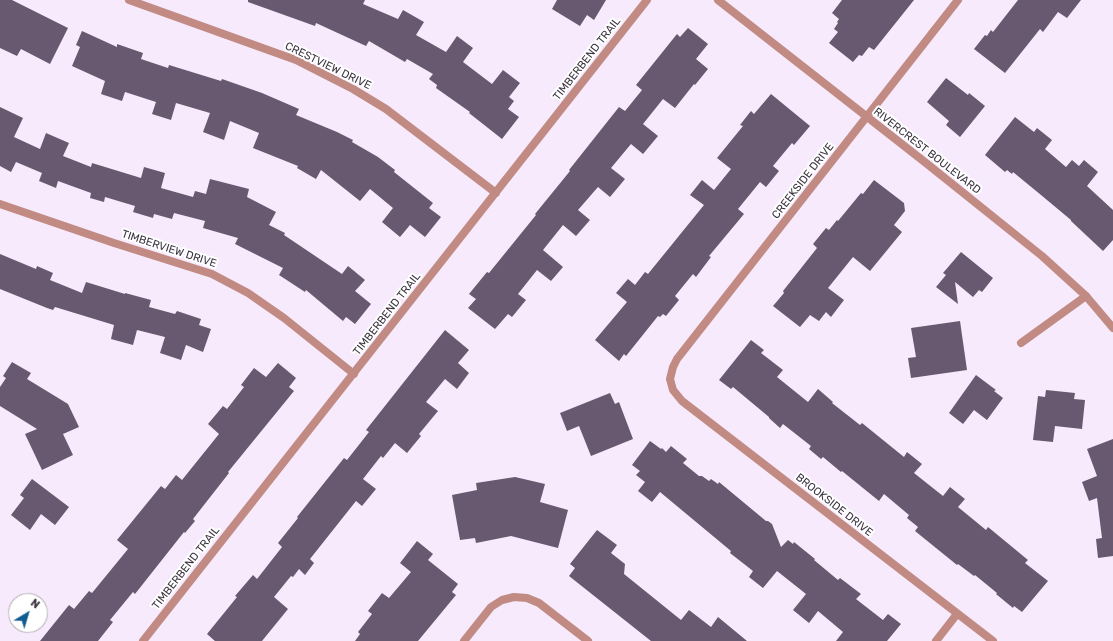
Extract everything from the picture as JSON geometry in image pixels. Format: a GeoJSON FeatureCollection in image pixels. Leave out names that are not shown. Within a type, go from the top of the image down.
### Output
{"type":"FeatureCollection","features":[{"type":"Feature","properties":{"kind":"street","name":"CRESTVIEW DRIVE"},"geometry":{"type":"LineString","coordinates":[[129,0],[296,60],[353,89],[386,108],[496,193]]}},
{"type":"Feature","properties":{"kind":"street","name":"TIMBERBEND TRAIL"},"geometry":{"type":"LineString","coordinates":[[144,641],[647,0]]}},
{"type":"Feature","properties":{"kind":"street","name":"RIVERCREST BOULEVARD"},"geometry":{"type":"LineString","coordinates":[[718,0],[1042,256],[1086,296],[1113,328]]}},
{"type":"Feature","properties":{"kind":"street","name":"CREEKSIDE DRIVE"},"geometry":{"type":"LineString","coordinates":[[670,379],[673,367],[677,360],[958,0]]}},
{"type":"Feature","properties":{"kind":"street","name":"TIMBERVIEW DRIVE"},"geometry":{"type":"LineString","coordinates":[[0,204],[114,243],[212,274],[248,293],[284,318],[354,374]]}},
{"type":"Feature","properties":{"kind":"street"},"geometry":{"type":"LineString","coordinates":[[1021,343],[1086,296]]}},
{"type":"Feature","properties":{"kind":"street","name":"BROOKSIDE DRIVE"},"geometry":{"type":"LineString","coordinates":[[670,379],[673,390],[682,400],[993,641]]}},
{"type":"Feature","properties":{"kind":"street"},"geometry":{"type":"LineString","coordinates":[[464,641],[491,606],[502,600],[514,597],[527,598],[539,603],[588,641]]}},
{"type":"Feature","properties":{"kind":"street"},"geometry":{"type":"LineString","coordinates":[[936,641],[957,614]]}},
{"type":"Feature","properties":{"kind":"building"},"geometry":{"type":"Polygon","coordinates":[[[0,0],[12,0],[68,28],[50,64],[21,49],[17,56],[0,48],[0,0]]]}},
{"type":"Feature","properties":{"kind":"building"},"geometry":{"type":"Polygon","coordinates":[[[248,0],[365,0],[363,4],[398,19],[403,10],[424,22],[416,35],[446,52],[457,36],[473,48],[463,62],[492,84],[503,70],[520,83],[509,97],[514,101],[508,109],[519,117],[502,139],[469,113],[470,112],[436,88],[437,85],[429,79],[433,74],[407,59],[405,62],[369,41],[366,46],[316,23],[315,26],[248,2],[248,0]]]}},
{"type":"Feature","properties":{"kind":"building"},"geometry":{"type":"Polygon","coordinates":[[[557,0],[606,0],[594,20],[587,15],[580,26],[552,9],[557,0]]]}},
{"type":"Feature","properties":{"kind":"building"},"geometry":{"type":"Polygon","coordinates":[[[842,0],[914,0],[874,50],[869,47],[862,56],[859,55],[853,62],[829,43],[838,32],[834,29],[839,19],[832,13],[842,0]]]}},
{"type":"Feature","properties":{"kind":"building"},"geometry":{"type":"Polygon","coordinates":[[[1018,0],[1081,0],[1067,18],[1058,12],[1043,32],[1040,29],[1005,73],[974,49],[985,35],[987,36],[991,30],[993,32],[1018,0]]]}},
{"type":"Feature","properties":{"kind":"building"},"geometry":{"type":"Polygon","coordinates":[[[688,28],[708,44],[696,59],[708,69],[675,108],[663,99],[643,124],[658,136],[643,154],[631,144],[611,168],[625,179],[610,197],[598,187],[578,210],[590,220],[576,236],[563,225],[543,250],[563,267],[551,281],[537,270],[518,294],[526,300],[512,317],[508,314],[495,329],[468,308],[476,299],[469,294],[487,272],[489,273],[536,215],[535,214],[619,107],[625,111],[642,90],[636,85],[677,34],[680,37],[688,28]]]}},
{"type":"Feature","properties":{"kind":"building"},"geometry":{"type":"Polygon","coordinates":[[[82,31],[117,47],[117,44],[143,53],[141,59],[168,68],[169,65],[221,81],[222,79],[262,93],[299,109],[296,115],[353,140],[352,142],[378,157],[395,170],[394,172],[433,203],[429,208],[441,217],[425,237],[410,225],[400,237],[382,222],[393,208],[370,189],[360,201],[321,170],[316,179],[297,168],[298,166],[253,148],[259,133],[230,121],[224,140],[203,132],[210,113],[176,103],[171,120],[152,114],[156,102],[125,92],[122,101],[101,94],[105,81],[72,66],[80,47],[76,45],[82,31]]]}},
{"type":"Feature","properties":{"kind":"building"},"geometry":{"type":"Polygon","coordinates":[[[946,78],[968,95],[969,93],[985,106],[960,137],[946,125],[949,121],[927,102],[946,78]]]}},
{"type":"Feature","properties":{"kind":"building"},"geometry":{"type":"Polygon","coordinates":[[[771,94],[810,126],[794,145],[792,143],[773,166],[779,171],[766,187],[760,182],[738,209],[744,214],[709,256],[711,257],[696,277],[693,274],[675,296],[679,300],[666,316],[663,314],[660,317],[658,316],[626,356],[624,354],[619,361],[595,340],[627,302],[616,293],[628,279],[635,285],[645,272],[648,274],[704,205],[690,195],[702,180],[714,190],[731,169],[717,158],[743,126],[740,125],[751,111],[754,114],[771,94]]]}},
{"type":"Feature","properties":{"kind":"building"},"geometry":{"type":"Polygon","coordinates":[[[0,107],[23,118],[14,137],[40,149],[46,133],[69,143],[63,156],[91,167],[92,163],[141,178],[144,167],[165,173],[161,188],[193,197],[195,191],[206,194],[210,179],[249,189],[247,197],[276,212],[269,225],[285,233],[284,235],[342,274],[348,266],[365,280],[355,291],[371,304],[355,324],[346,317],[343,321],[306,290],[305,292],[279,275],[283,268],[235,244],[238,238],[203,228],[205,221],[174,213],[172,219],[154,214],[153,218],[133,212],[135,206],[105,197],[104,202],[90,198],[91,193],[58,181],[56,188],[39,181],[42,173],[16,162],[11,172],[0,166],[0,107]]]}},
{"type":"Feature","properties":{"kind":"building"},"geometry":{"type":"Polygon","coordinates":[[[1015,117],[1034,132],[1037,128],[1052,140],[1045,149],[1066,167],[1072,160],[1079,166],[1084,160],[1098,172],[1087,186],[1113,210],[1113,240],[1103,251],[1071,220],[1013,172],[1012,174],[1007,170],[1005,172],[985,155],[1015,117]]]}},
{"type":"Feature","properties":{"kind":"building"},"geometry":{"type":"Polygon","coordinates":[[[874,180],[904,203],[905,211],[894,225],[902,232],[870,271],[853,257],[828,288],[844,300],[831,317],[826,312],[819,321],[810,315],[800,327],[773,306],[817,248],[813,244],[826,228],[829,230],[837,220],[838,221],[874,180]]]}},
{"type":"Feature","properties":{"kind":"building"},"geometry":{"type":"Polygon","coordinates":[[[961,252],[993,278],[982,292],[979,290],[973,297],[955,282],[958,304],[936,287],[946,275],[943,273],[961,252]]]}},
{"type":"Feature","properties":{"kind":"building"},"geometry":{"type":"Polygon","coordinates":[[[0,254],[36,269],[37,266],[53,273],[50,280],[82,293],[86,282],[151,300],[149,307],[175,314],[177,311],[201,319],[199,325],[211,329],[203,352],[186,345],[181,360],[160,353],[165,337],[137,330],[133,345],[111,339],[114,325],[55,307],[53,310],[0,289],[0,254]]]}},
{"type":"Feature","properties":{"kind":"building"},"geometry":{"type":"Polygon","coordinates":[[[960,321],[967,370],[911,378],[908,358],[916,357],[911,328],[960,321]]]}},
{"type":"Feature","properties":{"kind":"building"},"geometry":{"type":"Polygon","coordinates":[[[445,330],[469,350],[458,363],[469,373],[457,389],[445,379],[426,402],[438,411],[419,434],[421,436],[407,453],[395,443],[383,458],[381,456],[363,479],[376,489],[362,506],[356,501],[310,559],[314,563],[305,575],[299,569],[293,577],[291,576],[274,597],[288,609],[262,641],[215,641],[207,634],[237,597],[235,596],[253,575],[257,579],[282,547],[278,543],[298,518],[297,517],[344,458],[347,460],[369,432],[366,430],[445,330]]]}},
{"type":"Feature","properties":{"kind":"building"},"geometry":{"type":"Polygon","coordinates":[[[751,340],[764,350],[761,353],[783,370],[777,377],[808,402],[818,389],[833,402],[832,403],[860,425],[862,423],[904,457],[907,452],[922,464],[914,473],[943,496],[950,487],[965,499],[958,507],[986,530],[988,527],[1028,560],[1025,563],[1048,581],[1022,612],[1014,606],[1013,608],[975,575],[974,576],[958,564],[957,565],[915,531],[918,527],[907,518],[909,515],[884,494],[879,501],[823,457],[821,459],[809,449],[811,446],[783,424],[780,428],[733,387],[731,389],[719,380],[751,340]]]}},
{"type":"Feature","properties":{"kind":"building"},"geometry":{"type":"Polygon","coordinates":[[[12,362],[31,373],[27,379],[68,404],[79,427],[63,434],[73,455],[42,470],[25,434],[37,429],[0,406],[0,387],[6,378],[3,376],[12,362]]]}},
{"type":"Feature","properties":{"kind":"building"},"geometry":{"type":"Polygon","coordinates":[[[278,363],[296,378],[289,387],[294,391],[228,472],[229,473],[193,519],[195,521],[185,533],[184,532],[135,594],[133,592],[110,620],[113,622],[98,641],[40,641],[48,633],[69,605],[74,609],[89,591],[92,593],[128,549],[117,540],[161,486],[165,489],[176,475],[182,480],[219,434],[208,424],[223,406],[227,409],[244,387],[241,385],[254,368],[266,377],[278,363]]]}},
{"type":"Feature","properties":{"kind":"building"},"geometry":{"type":"Polygon","coordinates":[[[976,375],[996,390],[994,391],[1003,398],[987,420],[974,410],[963,424],[949,413],[976,375]]]}},
{"type":"Feature","properties":{"kind":"building"},"geometry":{"type":"Polygon","coordinates":[[[1046,390],[1075,393],[1074,399],[1085,400],[1082,429],[1055,426],[1053,442],[1033,440],[1038,396],[1045,397],[1046,390]]]}},
{"type":"Feature","properties":{"kind":"building"},"geometry":{"type":"Polygon","coordinates":[[[610,393],[615,404],[619,402],[633,439],[591,456],[579,426],[567,431],[560,413],[610,393]]]}},
{"type":"Feature","properties":{"kind":"building"},"geometry":{"type":"Polygon","coordinates":[[[1113,439],[1113,556],[1098,558],[1096,539],[1102,538],[1097,498],[1089,501],[1082,482],[1097,476],[1087,449],[1113,439]]]}},
{"type":"Feature","properties":{"kind":"building"},"geometry":{"type":"Polygon","coordinates":[[[650,441],[666,452],[671,446],[687,459],[683,463],[699,476],[702,476],[709,481],[711,479],[718,484],[719,482],[766,521],[772,524],[781,547],[788,540],[793,544],[794,542],[838,580],[840,578],[861,594],[856,599],[883,620],[888,614],[901,624],[887,641],[836,641],[843,632],[818,611],[809,623],[793,610],[806,594],[777,571],[763,588],[749,577],[753,571],[660,492],[652,502],[638,491],[645,482],[636,475],[640,471],[632,465],[650,441]]]}},
{"type":"Feature","properties":{"kind":"building"},"geometry":{"type":"Polygon","coordinates":[[[515,477],[545,484],[540,502],[568,510],[558,548],[511,536],[476,543],[475,538],[460,540],[452,495],[477,490],[476,483],[515,477]]]}},
{"type":"Feature","properties":{"kind":"building"},"geometry":{"type":"Polygon","coordinates":[[[32,479],[69,507],[55,525],[41,514],[30,530],[11,515],[24,498],[20,495],[32,479]]]}},
{"type":"Feature","properties":{"kind":"building"},"geometry":{"type":"Polygon","coordinates":[[[597,530],[617,545],[611,553],[625,564],[624,574],[681,620],[689,610],[711,627],[718,617],[747,641],[651,641],[569,576],[575,568],[570,564],[597,530]]]}},
{"type":"Feature","properties":{"kind":"building"},"geometry":{"type":"Polygon","coordinates":[[[417,541],[433,554],[428,560],[458,584],[452,592],[456,595],[418,641],[355,641],[360,634],[358,632],[372,614],[368,611],[382,593],[389,598],[411,572],[400,563],[417,541]]]}}]}
